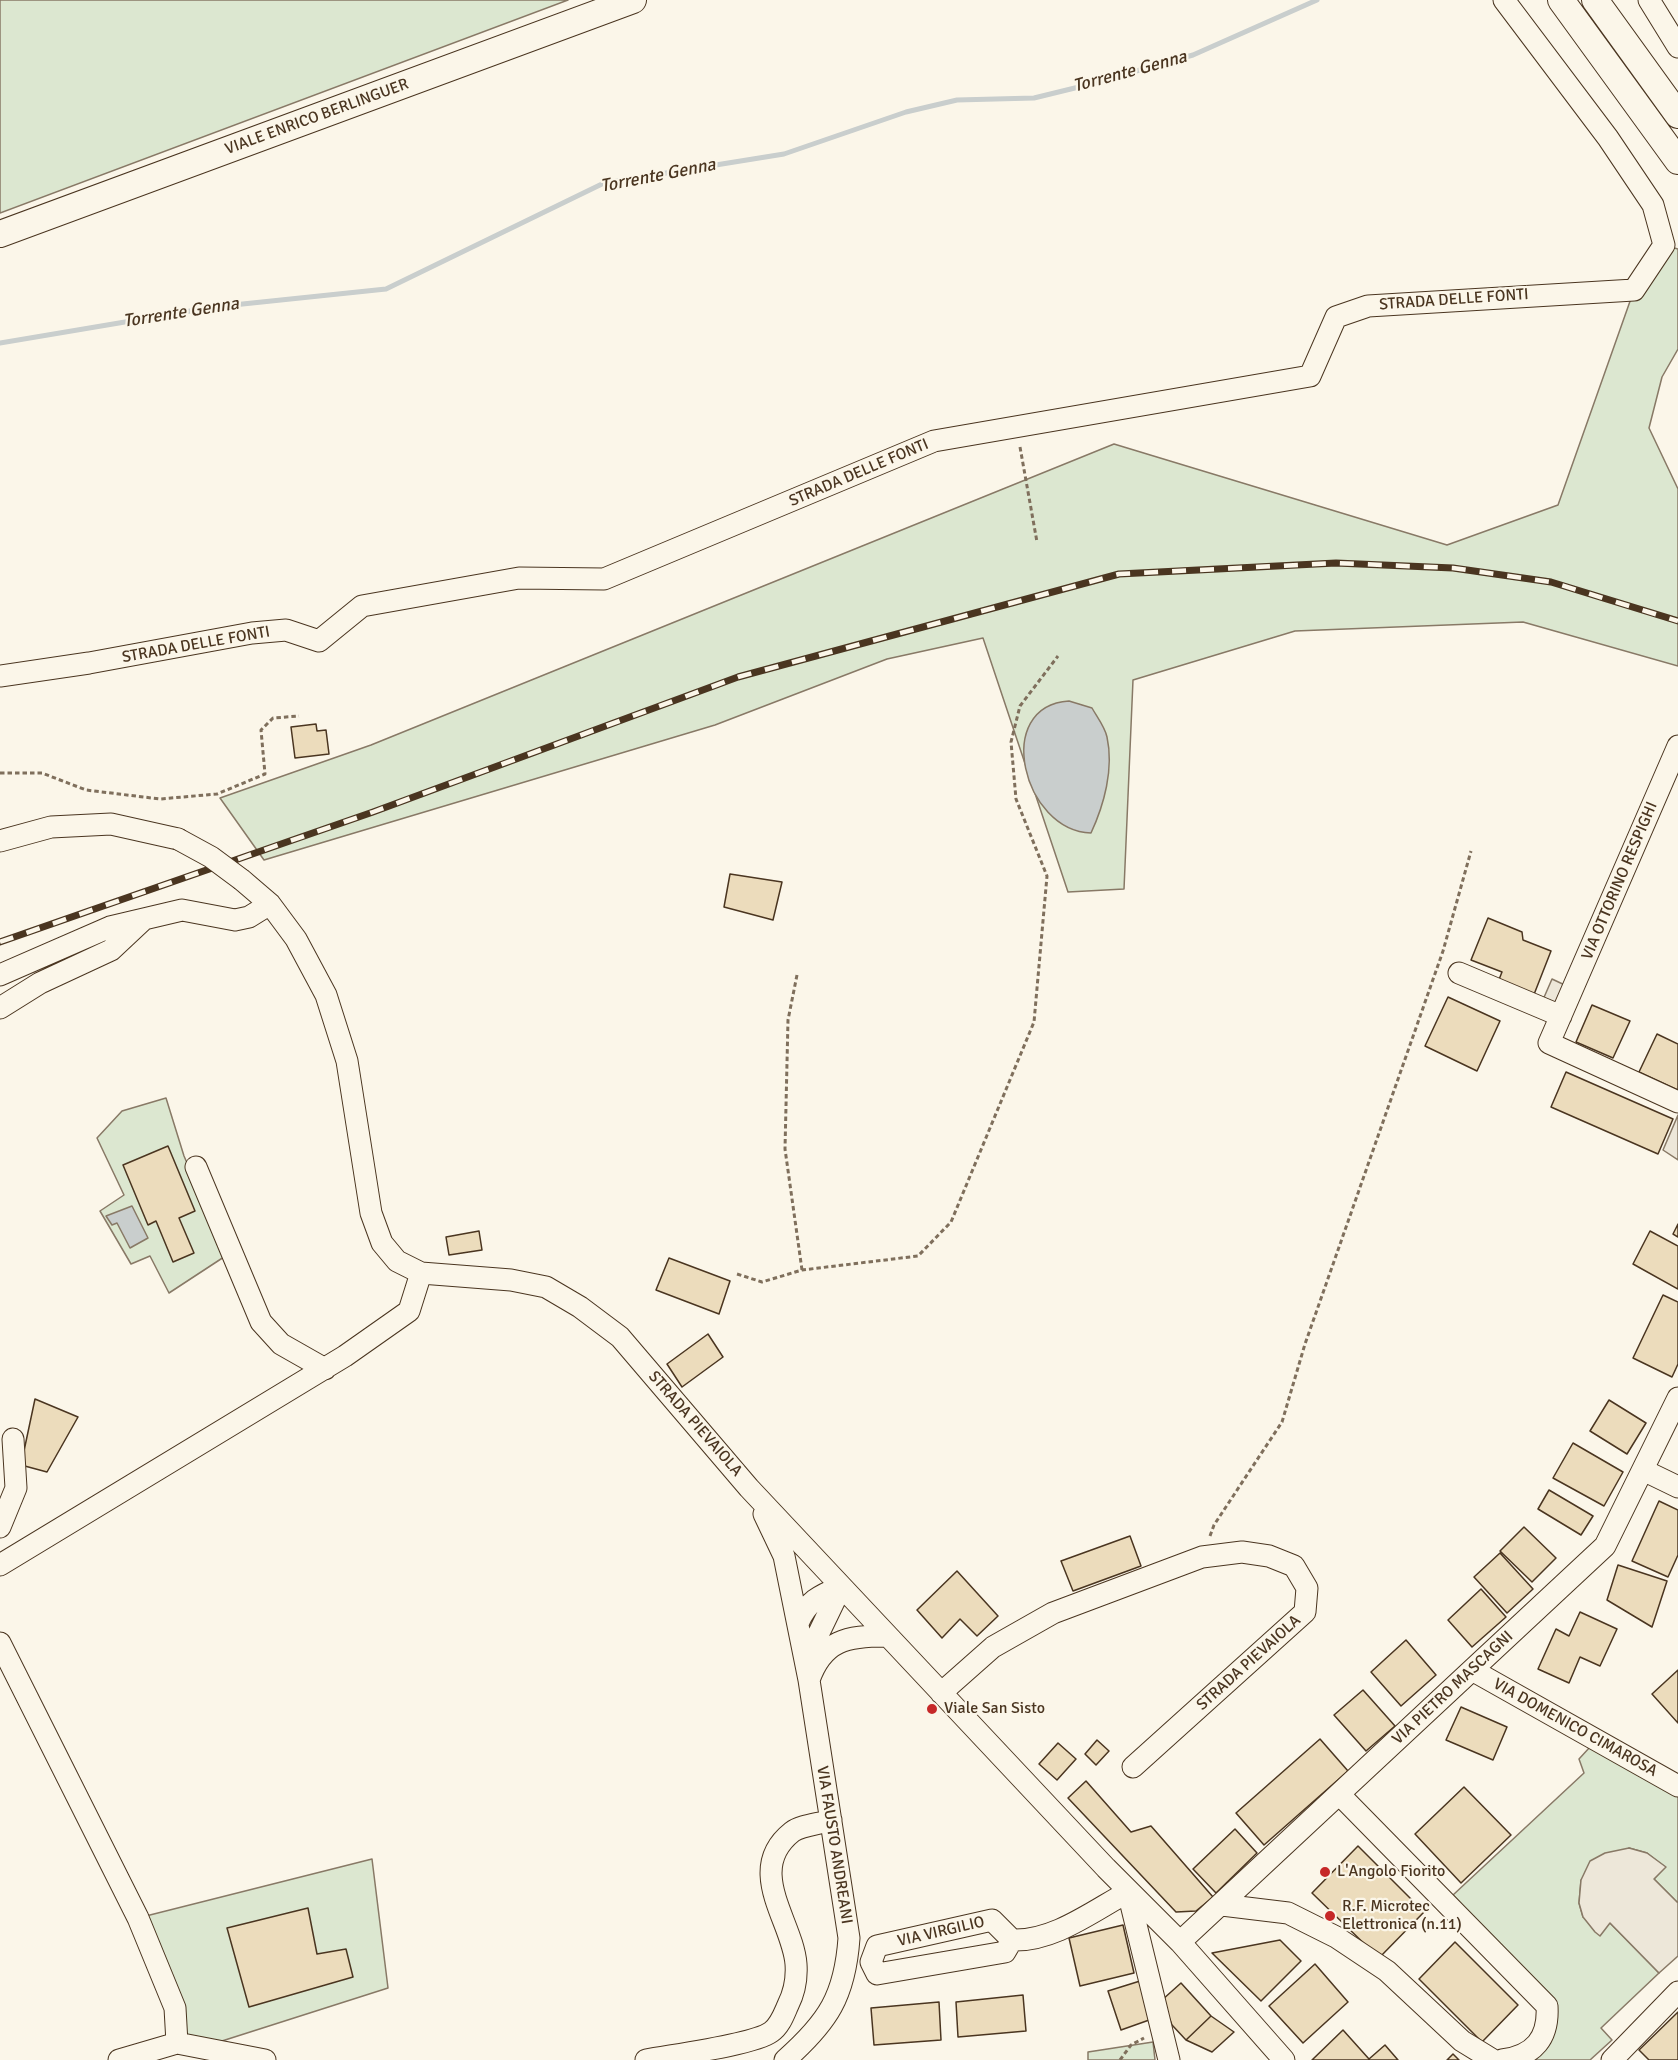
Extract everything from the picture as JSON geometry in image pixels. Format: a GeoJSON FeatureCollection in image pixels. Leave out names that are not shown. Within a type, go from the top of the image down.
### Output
{"type":"FeatureCollection","features":[{"type":"Feature","properties":{"kind":"main road","name":"VIALE ENRICO BERLINGUER"},"geometry":{"type":"LineString","coordinates":[[0,234],[633,0]]}},
{"type":"Feature","properties":{"kind":"main road"},"geometry":{"type":"LineString","coordinates":[[1561,0],[1678,161]]}},
{"type":"Feature","properties":{"kind":"main road"},"geometry":{"type":"LineString","coordinates":[[1595,0],[1678,115]]}},
{"type":"Feature","properties":{"kind":"street"},"geometry":{"type":"LineString","coordinates":[[1504,0],[1608,138],[1653,205],[1671,245]]}},
{"type":"Feature","properties":{"kind":"street"},"geometry":{"type":"LineString","coordinates":[[1650,0],[1678,47]]}},
{"type":"Feature","properties":{"kind":"street","name":"STRADA DELLE FONTI"},"geometry":{"type":"LineString","coordinates":[[0,676],[89,663],[252,633],[286,630],[319,640],[362,606],[519,578],[604,579],[934,441],[1017,429],[1310,376],[1336,317],[1368,306],[1634,290],[1671,245]]}},
{"type":"Feature","properties":{"kind":"street","name":"VIA OTTORINO RESPIGHI"},"geometry":{"type":"LineString","coordinates":[[1678,746],[1549,1043],[1678,1102]]}},
{"type":"Feature","properties":{"kind":"street","name":"STRADA PIEVAIOLA"},"geometry":{"type":"LineString","coordinates":[[0,841],[51,827],[111,824],[178,839],[211,856],[270,904],[296,939],[326,995],[347,1061],[371,1213],[382,1243],[397,1261],[421,1273],[511,1280],[546,1287],[580,1307],[620,1337],[749,1488],[941,1693],[993,1647],[1053,1613],[1202,1557],[1242,1552],[1269,1556],[1294,1566],[1307,1588],[1305,1612],[1133,1767]]}},
{"type":"Feature","properties":{"kind":"street"},"geometry":{"type":"LineString","coordinates":[[0,975],[110,927],[182,910],[235,920],[249,917],[270,904]]}},
{"type":"Feature","properties":{"kind":"street"},"geometry":{"type":"LineString","coordinates":[[0,1008],[40,983],[111,950],[143,919]]}},
{"type":"Feature","properties":{"kind":"street"},"geometry":{"type":"LineString","coordinates":[[1459,973],[1561,1016]]}},
{"type":"Feature","properties":{"kind":"street"},"geometry":{"type":"LineString","coordinates":[[196,1167],[261,1323],[281,1344],[325,1369]]}},
{"type":"Feature","properties":{"kind":"street"},"geometry":{"type":"LineString","coordinates":[[0,1565],[325,1369],[409,1311],[421,1273]]}},
{"type":"Feature","properties":{"kind":"street","name":"VIA PIETRO MASCAGNI"},"geometry":{"type":"LineString","coordinates":[[1180,1942],[1605,1546],[1678,1398]]}},
{"type":"Feature","properties":{"kind":"street"},"geometry":{"type":"LineString","coordinates":[[0,1527],[16,1488],[13,1439]]}},
{"type":"Feature","properties":{"kind":"street"},"geometry":{"type":"LineString","coordinates":[[1643,1470],[1678,1487]]}},
{"type":"Feature","properties":{"kind":"street","name":"VIA FAUSTO ANDREANI"},"geometry":{"type":"LineString","coordinates":[[749,1488],[784,1556],[798,1623],[813,1670]]}},
{"type":"Feature","properties":{"kind":"street"},"geometry":{"type":"LineString","coordinates":[[798,1623],[804,1609],[819,1595],[840,1587]]}},
{"type":"Feature","properties":{"kind":"street","name":"VIA FAUSTO ANDREANI"},"geometry":{"type":"LineString","coordinates":[[785,2060],[817,2030],[836,2002],[847,1970],[849,1938],[831,1820],[813,1670],[815,1641],[840,1587]]}},
{"type":"Feature","properties":{"kind":"street"},"geometry":{"type":"LineString","coordinates":[[813,1670],[839,1642],[856,1636],[886,1636]]}},
{"type":"Feature","properties":{"kind":"street"},"geometry":{"type":"LineString","coordinates":[[0,1643],[138,1918],[176,2008],[177,2043]]}},
{"type":"Feature","properties":{"kind":"street","name":"VIA DOMENICO CIMAROSA"},"geometry":{"type":"LineString","coordinates":[[1472,1670],[1678,1786]]}},
{"type":"Feature","properties":{"kind":"street"},"geometry":{"type":"LineString","coordinates":[[941,1693],[1128,1892],[1180,1942],[1284,2060]]}},
{"type":"Feature","properties":{"kind":"street"},"geometry":{"type":"LineString","coordinates":[[1340,1795],[1547,2006],[1547,2019],[1542,2039],[1532,2051],[1516,2058],[1502,2060]]}},
{"type":"Feature","properties":{"kind":"street"},"geometry":{"type":"LineString","coordinates":[[646,2060],[755,2039],[772,2031],[782,2020],[792,1998],[796,1963],[771,1885],[771,1868],[777,1849],[793,1831],[831,1820]]}},
{"type":"Feature","properties":{"kind":"street"},"geometry":{"type":"LineString","coordinates":[[1012,1940],[1031,1941],[1052,1933],[1128,1892]]}},
{"type":"Feature","properties":{"kind":"street"},"geometry":{"type":"LineString","coordinates":[[1128,1892],[1169,2060]]}},
{"type":"Feature","properties":{"kind":"street"},"geometry":{"type":"LineString","coordinates":[[1222,1905],[1288,1913],[1336,1937],[1387,1971],[1462,2041],[1493,2060]]}},
{"type":"Feature","properties":{"kind":"street","name":"VIA VIRGILIO"},"geometry":{"type":"LineString","coordinates":[[992,1920],[1012,1940],[1005,1952],[878,1974],[871,1962],[877,1946],[992,1920]]}},
{"type":"Feature","properties":{"kind":"street"},"geometry":{"type":"LineString","coordinates":[[1612,2060],[1678,1992]]}},
{"type":"Feature","properties":{"kind":"street"},"geometry":{"type":"LineString","coordinates":[[120,2060],[177,2043],[265,2060]]}},
{"type":"Feature","properties":{"kind":"path"},"geometry":{"type":"LineString","coordinates":[[1017,429],[1037,542]]}},
{"type":"Feature","properties":{"kind":"path"},"geometry":{"type":"LineString","coordinates":[[737,1274],[762,1282],[802,1270],[918,1256],[951,1222],[1034,1022],[1047,876],[1016,799],[1011,742],[1020,706],[1058,656]]}},
{"type":"Feature","properties":{"kind":"path"},"geometry":{"type":"LineString","coordinates":[[0,773],[42,773],[86,790],[160,799],[217,794],[265,774],[261,730],[273,718],[298,716]]}},
{"type":"Feature","properties":{"kind":"path"},"geometry":{"type":"LineString","coordinates":[[1202,1557],[1214,1525],[1282,1422],[1305,1344],[1443,951],[1471,851]]}},
{"type":"Feature","properties":{"kind":"path"},"geometry":{"type":"LineString","coordinates":[[797,975],[788,1020],[785,1149],[802,1270]]}},
{"type":"Feature","properties":{"kind":"path"},"geometry":{"type":"LineString","coordinates":[[1120,2060],[1131,2045],[1162,2029]]}},
{"type":"Feature","properties":{"kind":"green space"},"geometry":{"type":"Polygon","coordinates":[[[0,0],[568,0],[0,213],[0,0]]]}},
{"type":"Feature","properties":{"kind":"green space"},"geometry":{"type":"Polygon","coordinates":[[[1664,245],[1678,249],[1678,349],[1662,377],[1649,428],[1678,489],[1678,666],[1523,622],[1295,631],[1133,680],[1124,889],[1068,892],[983,638],[887,659],[715,725],[264,860],[220,798],[371,745],[1114,444],[1447,545],[1558,505],[1634,290],[1664,245]]]}},
{"type":"Feature","properties":{"kind":"green space"},"geometry":{"type":"Polygon","coordinates":[[[166,1098],[184,1156],[227,1255],[169,1293],[150,1256],[131,1264],[100,1211],[124,1195],[97,1138],[122,1111],[166,1098]]]}},
{"type":"Feature","properties":{"kind":"green space"},"geometry":{"type":"Polygon","coordinates":[[[1590,1747],[1678,1796],[1678,1903],[1654,1879],[1665,1867],[1647,1853],[1629,1848],[1581,1880],[1579,1903],[1583,1917],[1610,1923],[1659,1973],[1601,2028],[1612,2040],[1590,2060],[1522,2060],[1555,2007],[1453,1895],[1584,1773],[1579,1759],[1590,1747]]]}},
{"type":"Feature","properties":{"kind":"green space"},"geometry":{"type":"Polygon","coordinates":[[[372,1859],[388,1988],[200,2048],[177,2043],[138,1918],[372,1859]]]}},
{"type":"Feature","properties":{"kind":"green space"},"geometry":{"type":"Polygon","coordinates":[[[1153,2042],[1155,2060],[1088,2060],[1088,2052],[1153,2042]]]}},
{"type":"Feature","properties":{"kind":"shaded area"},"geometry":{"type":"Polygon","coordinates":[[[1069,701],[1092,708],[1103,726],[1109,749],[1106,786],[1100,811],[1091,833],[1067,827],[1048,812],[1034,792],[1026,768],[1024,744],[1030,723],[1045,708],[1069,701]]]}},
{"type":"Feature","properties":{"kind":"shaded area"},"geometry":{"type":"Polygon","coordinates":[[[1552,979],[1569,987],[1559,1008],[1542,1002],[1552,979]]]}},
{"type":"Feature","properties":{"kind":"shaded area"},"geometry":{"type":"Polygon","coordinates":[[[1678,1115],[1678,1160],[1663,1150],[1678,1115]]]}},
{"type":"Feature","properties":{"kind":"shaded area"},"geometry":{"type":"Polygon","coordinates":[[[132,1206],[148,1238],[130,1248],[117,1223],[112,1225],[106,1216],[132,1206]]]}},
{"type":"Feature","properties":{"kind":"shaded area"},"geometry":{"type":"Polygon","coordinates":[[[1629,1848],[1647,1853],[1666,1867],[1654,1879],[1678,1903],[1678,1956],[1659,1973],[1610,1923],[1600,1936],[1595,1932],[1583,1917],[1579,1903],[1581,1880],[1590,1861],[1605,1853],[1629,1848]]]}},
{"type":"Feature","properties":{"kind":"building"},"geometry":{"type":"Polygon","coordinates":[[[316,724],[317,731],[326,730],[329,754],[295,758],[291,727],[316,724]]]}},
{"type":"Feature","properties":{"kind":"building"},"geometry":{"type":"Polygon","coordinates":[[[730,874],[782,882],[773,920],[724,907],[730,874]]]}},
{"type":"Feature","properties":{"kind":"building"},"geometry":{"type":"Polygon","coordinates":[[[1488,918],[1522,932],[1523,940],[1551,951],[1533,997],[1498,982],[1502,972],[1471,960],[1488,918]]]}},
{"type":"Feature","properties":{"kind":"building"},"geometry":{"type":"Polygon","coordinates":[[[1448,997],[1500,1021],[1477,1071],[1425,1046],[1448,997]]]}},
{"type":"Feature","properties":{"kind":"building"},"geometry":{"type":"Polygon","coordinates":[[[1592,1005],[1630,1021],[1613,1058],[1576,1042],[1592,1005]]]}},
{"type":"Feature","properties":{"kind":"building"},"geometry":{"type":"Polygon","coordinates":[[[1657,1034],[1678,1044],[1678,1090],[1639,1072],[1657,1034]]]}},
{"type":"Feature","properties":{"kind":"building"},"geometry":{"type":"Polygon","coordinates":[[[1566,1072],[1673,1119],[1658,1154],[1551,1107],[1566,1072]]]}},
{"type":"Feature","properties":{"kind":"building"},"geometry":{"type":"Polygon","coordinates":[[[168,1146],[195,1211],[179,1218],[194,1253],[173,1262],[156,1221],[148,1225],[123,1165],[168,1146]]]}},
{"type":"Feature","properties":{"kind":"building"},"geometry":{"type":"Polygon","coordinates":[[[1678,1224],[1678,1237],[1673,1234],[1678,1224]]]}},
{"type":"Feature","properties":{"kind":"building"},"geometry":{"type":"Polygon","coordinates":[[[479,1231],[482,1250],[449,1255],[446,1237],[479,1231]]]}},
{"type":"Feature","properties":{"kind":"building"},"geometry":{"type":"Polygon","coordinates":[[[1650,1231],[1678,1246],[1678,1289],[1633,1264],[1650,1231]]]}},
{"type":"Feature","properties":{"kind":"building"},"geometry":{"type":"Polygon","coordinates":[[[669,1258],[730,1281],[719,1314],[656,1290],[669,1258]]]}},
{"type":"Feature","properties":{"kind":"building"},"geometry":{"type":"Polygon","coordinates":[[[1663,1295],[1678,1302],[1678,1364],[1672,1377],[1633,1358],[1663,1295]]]}},
{"type":"Feature","properties":{"kind":"building"},"geometry":{"type":"Polygon","coordinates":[[[708,1334],[723,1357],[682,1387],[667,1364],[708,1334]]]}},
{"type":"Feature","properties":{"kind":"building"},"geometry":{"type":"Polygon","coordinates":[[[35,1399],[78,1417],[47,1472],[21,1465],[35,1399]]]}},
{"type":"Feature","properties":{"kind":"building"},"geometry":{"type":"Polygon","coordinates":[[[1609,1400],[1646,1423],[1627,1454],[1590,1431],[1609,1400]]]}},
{"type":"Feature","properties":{"kind":"building"},"geometry":{"type":"Polygon","coordinates":[[[1573,1443],[1623,1472],[1604,1506],[1553,1478],[1573,1443]]]}},
{"type":"Feature","properties":{"kind":"building"},"geometry":{"type":"Polygon","coordinates":[[[1549,1490],[1593,1516],[1581,1535],[1538,1509],[1549,1490]]]}},
{"type":"Feature","properties":{"kind":"building"},"geometry":{"type":"Polygon","coordinates":[[[1659,1501],[1678,1510],[1678,1555],[1668,1577],[1632,1561],[1659,1501]]]}},
{"type":"Feature","properties":{"kind":"building"},"geometry":{"type":"Polygon","coordinates":[[[1524,1527],[1556,1558],[1532,1582],[1500,1551],[1524,1527]]]}},
{"type":"Feature","properties":{"kind":"building"},"geometry":{"type":"Polygon","coordinates":[[[1130,1536],[1141,1566],[1073,1591],[1061,1561],[1130,1536]]]}},
{"type":"Feature","properties":{"kind":"building"},"geometry":{"type":"Polygon","coordinates":[[[1500,1553],[1533,1589],[1507,1613],[1474,1577],[1500,1553]]]}},
{"type":"Feature","properties":{"kind":"building"},"geometry":{"type":"Polygon","coordinates":[[[1618,1565],[1667,1581],[1652,1627],[1607,1600],[1618,1565]]]}},
{"type":"Feature","properties":{"kind":"building"},"geometry":{"type":"Polygon","coordinates":[[[957,1571],[998,1616],[977,1636],[960,1619],[942,1638],[917,1610],[957,1571]]]}},
{"type":"Feature","properties":{"kind":"building"},"geometry":{"type":"Polygon","coordinates":[[[1481,1589],[1506,1617],[1472,1647],[1448,1620],[1481,1589]]]}},
{"type":"Feature","properties":{"kind":"building"},"geometry":{"type":"Polygon","coordinates":[[[1580,1612],[1617,1629],[1600,1666],[1580,1657],[1569,1683],[1538,1669],[1556,1629],[1569,1636],[1580,1612]]]}},
{"type":"Feature","properties":{"kind":"building"},"geometry":{"type":"Polygon","coordinates":[[[1406,1640],[1436,1675],[1401,1706],[1371,1672],[1406,1640]]]}},
{"type":"Feature","properties":{"kind":"building"},"geometry":{"type":"Polygon","coordinates":[[[1678,1670],[1678,1723],[1652,1694],[1678,1670]]]}},
{"type":"Feature","properties":{"kind":"building"},"geometry":{"type":"Polygon","coordinates":[[[1363,1690],[1395,1726],[1366,1751],[1334,1715],[1363,1690]]]}},
{"type":"Feature","properties":{"kind":"building"},"geometry":{"type":"Polygon","coordinates":[[[1461,1707],[1507,1727],[1493,1760],[1446,1740],[1461,1707]]]}},
{"type":"Feature","properties":{"kind":"building"},"geometry":{"type":"Polygon","coordinates":[[[1320,1739],[1348,1771],[1264,1845],[1236,1813],[1320,1739]]]}},
{"type":"Feature","properties":{"kind":"building"},"geometry":{"type":"Polygon","coordinates":[[[1097,1740],[1109,1751],[1096,1765],[1085,1754],[1097,1740]]]}},
{"type":"Feature","properties":{"kind":"building"},"geometry":{"type":"Polygon","coordinates":[[[1058,1743],[1076,1759],[1057,1780],[1039,1764],[1058,1743]]]}},
{"type":"Feature","properties":{"kind":"building"},"geometry":{"type":"Polygon","coordinates":[[[1086,1781],[1131,1832],[1151,1826],[1213,1897],[1196,1911],[1176,1912],[1068,1798],[1086,1781]]]}},
{"type":"Feature","properties":{"kind":"building"},"geometry":{"type":"Polygon","coordinates":[[[1464,1787],[1511,1835],[1461,1883],[1415,1834],[1464,1787]]]}},
{"type":"Feature","properties":{"kind":"building"},"geometry":{"type":"Polygon","coordinates":[[[1235,1829],[1257,1853],[1216,1893],[1193,1869],[1235,1829]]]}},
{"type":"Feature","properties":{"kind":"building"},"geometry":{"type":"Polygon","coordinates":[[[1358,1846],[1424,1912],[1379,1958],[1312,1893],[1358,1846]]]}},
{"type":"Feature","properties":{"kind":"building"},"geometry":{"type":"Polygon","coordinates":[[[308,1908],[317,1954],[346,1949],[353,1977],[249,2007],[227,1928],[308,1908]]]}},
{"type":"Feature","properties":{"kind":"building"},"geometry":{"type":"Polygon","coordinates":[[[1123,1925],[1134,1973],[1080,1986],[1069,1938],[1123,1925]]]}},
{"type":"Feature","properties":{"kind":"building"},"geometry":{"type":"Polygon","coordinates":[[[1280,1940],[1301,1961],[1261,2001],[1212,1953],[1280,1940]]]}},
{"type":"Feature","properties":{"kind":"building"},"geometry":{"type":"Polygon","coordinates":[[[1455,1942],[1518,2005],[1482,2042],[1419,1979],[1455,1942]]]}},
{"type":"Feature","properties":{"kind":"building"},"geometry":{"type":"Polygon","coordinates":[[[1315,1964],[1348,2002],[1303,2043],[1269,2006],[1315,1964]]]}},
{"type":"Feature","properties":{"kind":"building"},"geometry":{"type":"Polygon","coordinates":[[[1140,1981],[1152,2019],[1121,2030],[1108,1991],[1140,1981]]]}},
{"type":"Feature","properties":{"kind":"building"},"geometry":{"type":"Polygon","coordinates":[[[1181,1983],[1211,2016],[1186,2040],[1172,2025],[1162,2000],[1181,1983]]]}},
{"type":"Feature","properties":{"kind":"building"},"geometry":{"type":"Polygon","coordinates":[[[1023,1995],[1026,2031],[958,2037],[956,2002],[1023,1995]]]}},
{"type":"Feature","properties":{"kind":"building"},"geometry":{"type":"Polygon","coordinates":[[[939,2002],[941,2040],[874,2045],[871,2008],[939,2002]]]}},
{"type":"Feature","properties":{"kind":"building"},"geometry":{"type":"Polygon","coordinates":[[[1678,2012],[1678,2060],[1649,2060],[1639,2050],[1678,2012]]]}},
{"type":"Feature","properties":{"kind":"building"},"geometry":{"type":"Polygon","coordinates":[[[1211,2016],[1234,2032],[1212,2052],[1186,2040],[1211,2016]]]}},
{"type":"Feature","properties":{"kind":"building"},"geometry":{"type":"Polygon","coordinates":[[[1343,2030],[1369,2059],[1385,2045],[1398,2060],[1312,2060],[1343,2030]]]}},
{"type":"Feature","properties":{"kind":"building"},"geometry":{"type":"Polygon","coordinates":[[[1453,2054],[1459,2060],[1447,2060],[1453,2054]]]}},
{"type":"Feature","properties":{"kind":"waterway","name":"Torrente Genna"},"geometry":{"type":"LineString","coordinates":[[0,343],[214,307],[386,289],[604,183],[784,154],[906,112],[957,100],[1034,98],[1083,86],[1193,55],[1317,0]]}},
{"type":"Feature","properties":{"kind":"railway"},"geometry":{"type":"LineString","coordinates":[[0,942],[373,812],[738,677],[1119,574],[1336,563],[1453,568],[1551,582],[1678,621]]}},
{"type":"Feature","properties":{"kind":"place","name":"Viale San Sisto"},"geometry":{"type":"Point","coordinates":[932,1709]}},
{"type":"Feature","properties":{"kind":"place","name":"L'Angolo Fiorito"},"geometry":{"type":"Point","coordinates":[1325,1872]}},
{"type":"Feature","properties":{"kind":"place","name":"R.F. Microtec Elettronica (n.11)"},"geometry":{"type":"Point","coordinates":[1330,1916]}}]}
